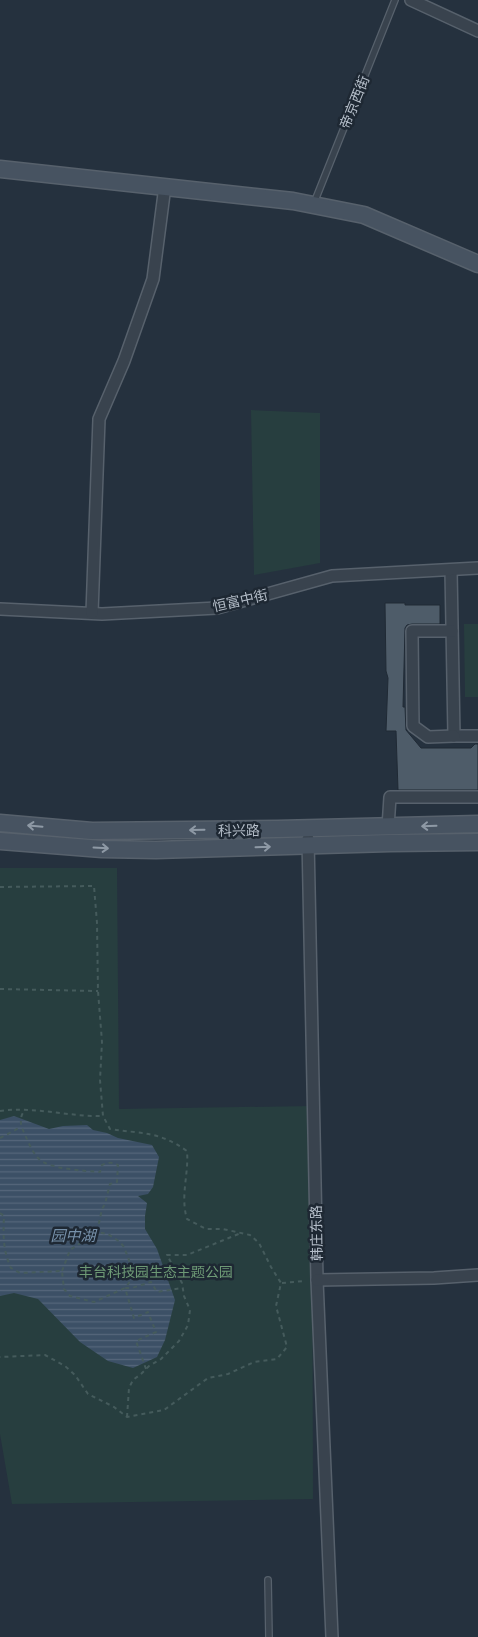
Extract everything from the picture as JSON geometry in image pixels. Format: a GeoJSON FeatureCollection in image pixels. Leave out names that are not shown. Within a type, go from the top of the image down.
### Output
{"type":"FeatureCollection","features":[{"type":"Feature","properties":{"kind":"main road"},"geometry":{"type":"LineString","coordinates":[[0,170],[293,200],[364,215],[478,264]]}},
{"type":"Feature","properties":{"kind":"main road","name":"科兴路"},"geometry":{"type":"LineString","coordinates":[[0,823],[92,831],[306,829],[478,824]]}},
{"type":"Feature","properties":{"kind":"main road","name":"科兴路"},"geometry":{"type":"LineString","coordinates":[[0,841],[102,849],[156,850],[478,842]]}},
{"type":"Feature","properties":{"kind":"street"},"geometry":{"type":"LineString","coordinates":[[411,0],[478,31]]}},
{"type":"Feature","properties":{"kind":"street"},"geometry":{"type":"LineString","coordinates":[[92,613],[98,420],[124,361],[153,279],[165,186]]}},
{"type":"Feature","properties":{"kind":"street","name":"恒富中街"},"geometry":{"type":"LineString","coordinates":[[0,609],[92,613],[217,608],[332,576],[478,568]]}},
{"type":"Feature","properties":{"kind":"street"},"geometry":{"type":"LineString","coordinates":[[451,570],[454,736]]}},
{"type":"Feature","properties":{"kind":"street"},"geometry":{"type":"LineString","coordinates":[[452,631],[412,631],[413,726],[428,736],[478,736]]}},
{"type":"Feature","properties":{"kind":"street"},"geometry":{"type":"LineString","coordinates":[[388,827],[390,797],[478,796]]}},
{"type":"Feature","properties":{"kind":"street","name":"韩庄东路"},"geometry":{"type":"LineString","coordinates":[[306,829],[308,846],[317,1280],[332,1637]]}},
{"type":"Feature","properties":{"kind":"street"},"geometry":{"type":"LineString","coordinates":[[317,1280],[434,1278],[478,1275]]}},
{"type":"Feature","properties":{"kind":"lane","name":"帝京西街"},"geometry":{"type":"LineString","coordinates":[[313,205],[395,0]]}},
{"type":"Feature","properties":{"kind":"lane"},"geometry":{"type":"LineString","coordinates":[[268,1580],[269,1637]]}},
{"type":"Feature","properties":{"kind":"path"},"geometry":{"type":"LineString","coordinates":[[0,888],[94,886],[102,1042],[100,1080],[103,1116],[110,1129],[146,1132],[168,1138],[187,1151],[188,1165],[184,1197],[187,1219],[206,1229],[224,1229],[250,1235],[259,1243],[281,1283],[276,1306],[286,1347],[277,1360],[254,1362],[228,1374],[208,1378],[164,1410],[127,1418]]}},
{"type":"Feature","properties":{"kind":"path"},"geometry":{"type":"LineString","coordinates":[[0,989],[98,991]]}},
{"type":"Feature","properties":{"kind":"path"},"geometry":{"type":"LineString","coordinates":[[0,1110],[103,1116]]}},
{"type":"Feature","properties":{"kind":"path"},"geometry":{"type":"LineString","coordinates":[[25,1110],[21,1115],[21,1127],[33,1152],[41,1161],[69,1169],[100,1172],[102,1165],[106,1163],[113,1162],[118,1165],[117,1182],[110,1184],[97,1232]]}},
{"type":"Feature","properties":{"kind":"path"},"geometry":{"type":"LineString","coordinates":[[0,1138],[21,1127]]}},
{"type":"Feature","properties":{"kind":"path"},"geometry":{"type":"LineString","coordinates":[[0,1212],[4,1216],[3,1241],[10,1268],[20,1273],[62,1271]]}},
{"type":"Feature","properties":{"kind":"path"},"geometry":{"type":"LineString","coordinates":[[125,1288],[129,1283],[129,1260],[120,1242],[108,1234],[97,1232],[70,1250],[62,1271],[64,1289],[70,1296],[94,1302],[125,1288],[132,1288],[151,1282],[157,1292],[183,1288]]}},
{"type":"Feature","properties":{"kind":"path"},"geometry":{"type":"LineString","coordinates":[[127,1418],[128,1388],[133,1380],[161,1359],[179,1341],[188,1325],[190,1310],[176,1269],[167,1255],[188,1255],[241,1233]]}},
{"type":"Feature","properties":{"kind":"path"},"geometry":{"type":"LineString","coordinates":[[281,1283],[317,1280]]}},
{"type":"Feature","properties":{"kind":"path"},"geometry":{"type":"LineString","coordinates":[[125,1288],[134,1318],[148,1312],[156,1332],[136,1341],[146,1369]]}},
{"type":"Feature","properties":{"kind":"path"},"geometry":{"type":"LineString","coordinates":[[0,1357],[45,1355],[65,1366],[88,1394],[114,1407],[127,1418]]}},
{"type":"Feature","properties":{"kind":"green space"},"geometry":{"type":"Polygon","coordinates":[[[251,410],[320,413],[320,563],[254,575],[251,410]]]}},
{"type":"Feature","properties":{"kind":"green space"},"geometry":{"type":"Polygon","coordinates":[[[464,624],[478,624],[478,697],[465,697],[464,624]]]}},
{"type":"Feature","properties":{"kind":"green space","name":"丰台科技园生态主题公园"},"geometry":{"type":"Polygon","coordinates":[[[0,868],[117,868],[119,1109],[312,1106],[313,1499],[12,1504],[0,1434],[0,868]]]}},
{"type":"Feature","properties":{"kind":"water","name":"园中湖"},"geometry":{"type":"Polygon","coordinates":[[[14,1116],[49,1129],[63,1126],[87,1125],[93,1130],[118,1138],[152,1145],[159,1157],[153,1187],[148,1194],[138,1196],[147,1203],[145,1229],[157,1249],[175,1300],[165,1340],[157,1357],[133,1368],[108,1361],[80,1342],[38,1299],[14,1293],[0,1296],[0,1120],[14,1116]]]}},
{"type":"Feature","properties":{"kind":"building"},"geometry":{"type":"Polygon","coordinates":[[[385,603],[440,605],[440,624],[412,624],[407,625],[405,628],[403,707],[405,707],[406,730],[421,748],[471,748],[478,744],[478,790],[398,790],[396,731],[386,731],[388,678],[386,671],[385,603]]]}}]}
